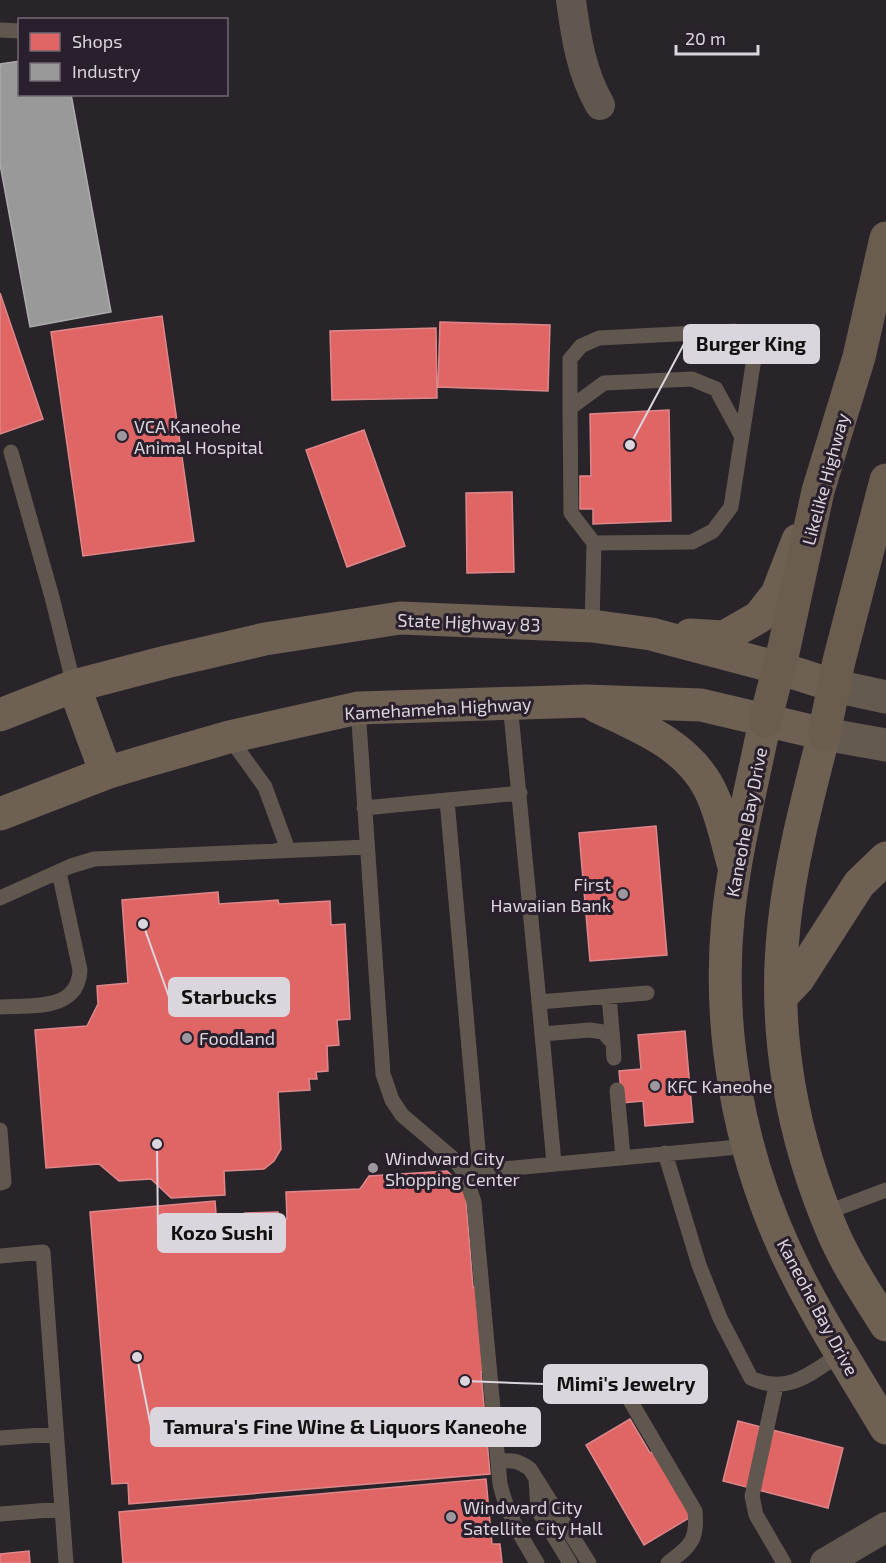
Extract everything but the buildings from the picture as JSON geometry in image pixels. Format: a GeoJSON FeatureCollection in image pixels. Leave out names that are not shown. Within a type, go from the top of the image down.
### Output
{"type":"FeatureCollection","features":[{"type":"Feature","properties":{"kind":"highway","name":"Likelike Highway"},"geometry":{"type":"LineString","coordinates":[[765,721],[818,491],[860,357],[886,237]]}},
{"type":"Feature","properties":{"kind":"highway"},"geometry":{"type":"LineString","coordinates":[[824,734],[839,661],[886,480]]}},
{"type":"Feature","properties":{"kind":"main road"},"geometry":{"type":"LineString","coordinates":[[651,634],[724,637],[759,617],[777,594],[818,491]]}},
{"type":"Feature","properties":{"kind":"main road","name":"State Highway 83"},"geometry":{"type":"LineString","coordinates":[[0,715],[74,686],[137,669],[265,639],[400,618],[592,626],[651,634],[779,668],[835,686]]}},
{"type":"Feature","properties":{"kind":"main road"},"geometry":{"type":"LineString","coordinates":[[74,686],[106,773]]}},
{"type":"Feature","properties":{"kind":"main road"},"geometry":{"type":"LineString","coordinates":[[835,686],[886,697]]}},
{"type":"Feature","properties":{"kind":"main road"},"geometry":{"type":"LineString","coordinates":[[586,701],[668,742],[695,767],[718,807],[734,867]]}},
{"type":"Feature","properties":{"kind":"main road","name":"Kamehameha Highway"},"geometry":{"type":"LineString","coordinates":[[0,814],[106,773],[228,737],[358,708],[586,701],[700,705],[824,734],[886,745]]}},
{"type":"Feature","properties":{"kind":"main road","name":"Kaneohe Bay Drive"},"geometry":{"type":"LineString","coordinates":[[765,721],[734,867],[728,919],[726,971],[732,1068],[749,1146],[768,1208],[787,1254],[809,1297],[886,1428]]}},
{"type":"Feature","properties":{"kind":"main road"},"geometry":{"type":"LineString","coordinates":[[824,734],[790,879],[784,926],[782,997],[786,1068],[805,1154],[825,1213],[855,1276],[886,1325]]}},
{"type":"Feature","properties":{"kind":"main road"},"geometry":{"type":"LineString","coordinates":[[782,997],[804,969],[860,884],[886,858]]}},
{"type":"Feature","properties":{"kind":"street"},"geometry":{"type":"LineString","coordinates":[[571,0],[579,56],[600,105]]}},
{"type":"Feature","properties":{"kind":"street"},"geometry":{"type":"LineString","coordinates":[[825,1563],[886,1527]]}},
{"type":"Feature","properties":{"kind":"lane"},"geometry":{"type":"LineString","coordinates":[[0,30],[18,31]]}},
{"type":"Feature","properties":{"kind":"lane"},"geometry":{"type":"LineString","coordinates":[[592,626],[594,543],[571,513],[570,359],[581,346],[599,338],[735,331],[750,343],[754,358],[731,507],[714,531],[692,542],[594,543]]}},
{"type":"Feature","properties":{"kind":"lane"},"geometry":{"type":"LineString","coordinates":[[570,408],[604,383],[692,379],[717,389],[742,437]]}},
{"type":"Feature","properties":{"kind":"lane"},"geometry":{"type":"LineString","coordinates":[[12,452],[74,686]]}},
{"type":"Feature","properties":{"kind":"lane"},"geometry":{"type":"LineString","coordinates":[[510,703],[554,1163]]}},
{"type":"Feature","properties":{"kind":"lane"},"geometry":{"type":"LineString","coordinates":[[358,708],[382,1060],[387,1088],[402,1115],[472,1172],[749,1146]]}},
{"type":"Feature","properties":{"kind":"lane"},"geometry":{"type":"LineString","coordinates":[[228,737],[266,787],[287,848],[274,851]]}},
{"type":"Feature","properties":{"kind":"lane"},"geometry":{"type":"LineString","coordinates":[[364,808],[520,793]]}},
{"type":"Feature","properties":{"kind":"lane"},"geometry":{"type":"LineString","coordinates":[[447,800],[474,1202],[500,1484],[508,1514],[537,1563]]}},
{"type":"Feature","properties":{"kind":"lane"},"geometry":{"type":"LineString","coordinates":[[0,897],[83,861],[94,859],[367,847]]}},
{"type":"Feature","properties":{"kind":"lane"},"geometry":{"type":"LineString","coordinates":[[0,1007],[55,1003],[69,997],[77,985],[80,970],[58,872]]}},
{"type":"Feature","properties":{"kind":"lane"},"geometry":{"type":"LineString","coordinates":[[539,1002],[647,993]]}},
{"type":"Feature","properties":{"kind":"lane"},"geometry":{"type":"LineString","coordinates":[[542,1034],[597,1030],[609,1036],[614,1051],[609,996]]}},
{"type":"Feature","properties":{"kind":"lane"},"geometry":{"type":"LineString","coordinates":[[617,1090],[623,1157]]}},
{"type":"Feature","properties":{"kind":"lane"},"geometry":{"type":"LineString","coordinates":[[0,1130],[4,1182],[0,1183]]}},
{"type":"Feature","properties":{"kind":"lane"},"geometry":{"type":"LineString","coordinates":[[665,1153],[699,1265],[720,1318],[751,1378],[776,1386],[797,1381],[842,1353]]}},
{"type":"Feature","properties":{"kind":"lane"},"geometry":{"type":"LineString","coordinates":[[825,1213],[886,1190]]}},
{"type":"Feature","properties":{"kind":"lane"},"geometry":{"type":"LineString","coordinates":[[0,1256],[43,1252],[66,1563]]}},
{"type":"Feature","properties":{"kind":"lane"},"geometry":{"type":"LineString","coordinates":[[776,1386],[752,1496],[756,1515],[784,1563]]}},
{"type":"Feature","properties":{"kind":"lane"},"geometry":{"type":"LineString","coordinates":[[628,1397],[695,1511],[694,1534],[690,1545],[668,1563]]}},
{"type":"Feature","properties":{"kind":"lane"},"geometry":{"type":"LineString","coordinates":[[0,1438],[56,1434]]}},
{"type":"Feature","properties":{"kind":"lane"},"geometry":{"type":"LineString","coordinates":[[498,1462],[506,1460],[521,1463],[530,1469],[589,1563]]}},
{"type":"Feature","properties":{"kind":"lane"},"geometry":{"type":"LineString","coordinates":[[535,1478],[538,1510],[570,1563]]}},
{"type":"Feature","properties":{"kind":"lane"},"geometry":{"type":"LineString","coordinates":[[0,1514],[62,1509]]}},
{"type":"Feature","properties":{"kind":"lane"},"geometry":{"type":"LineString","coordinates":[[654,1563],[683,1551]]}},
{"type":"Feature","properties":{"kind":"place","name":"VCA Kaneohe Animal Hospital"},"geometry":{"type":"Point","coordinates":[122,436]}},
{"type":"Feature","properties":{"kind":"place","name":"Burger King"},"geometry":{"type":"Point","coordinates":[630,445]}},
{"type":"Feature","properties":{"kind":"place","name":"First Hawaiian Bank"},"geometry":{"type":"Point","coordinates":[623,894]}},
{"type":"Feature","properties":{"kind":"place","name":"Starbucks"},"geometry":{"type":"Point","coordinates":[143,924]}},
{"type":"Feature","properties":{"kind":"place","name":"Foodland"},"geometry":{"type":"Point","coordinates":[187,1038]}},
{"type":"Feature","properties":{"kind":"place","name":"KFC Kaneohe"},"geometry":{"type":"Point","coordinates":[655,1086]}},
{"type":"Feature","properties":{"kind":"place","name":"Kozo Sushi"},"geometry":{"type":"Point","coordinates":[157,1144]}},
{"type":"Feature","properties":{"kind":"place","name":"Windward City Shopping Center"},"geometry":{"type":"Point","coordinates":[373,1168]}},
{"type":"Feature","properties":{"kind":"place","name":"Tamura's Fine Wine & Liquors Kaneohe"},"geometry":{"type":"Point","coordinates":[137,1357]}},
{"type":"Feature","properties":{"kind":"place","name":"Mimi's Jewelry"},"geometry":{"type":"Point","coordinates":[465,1381]}},
{"type":"Feature","properties":{"kind":"place","name":"Windward City Satellite City Hall"},"geometry":{"type":"Point","coordinates":[451,1517]}}]}
